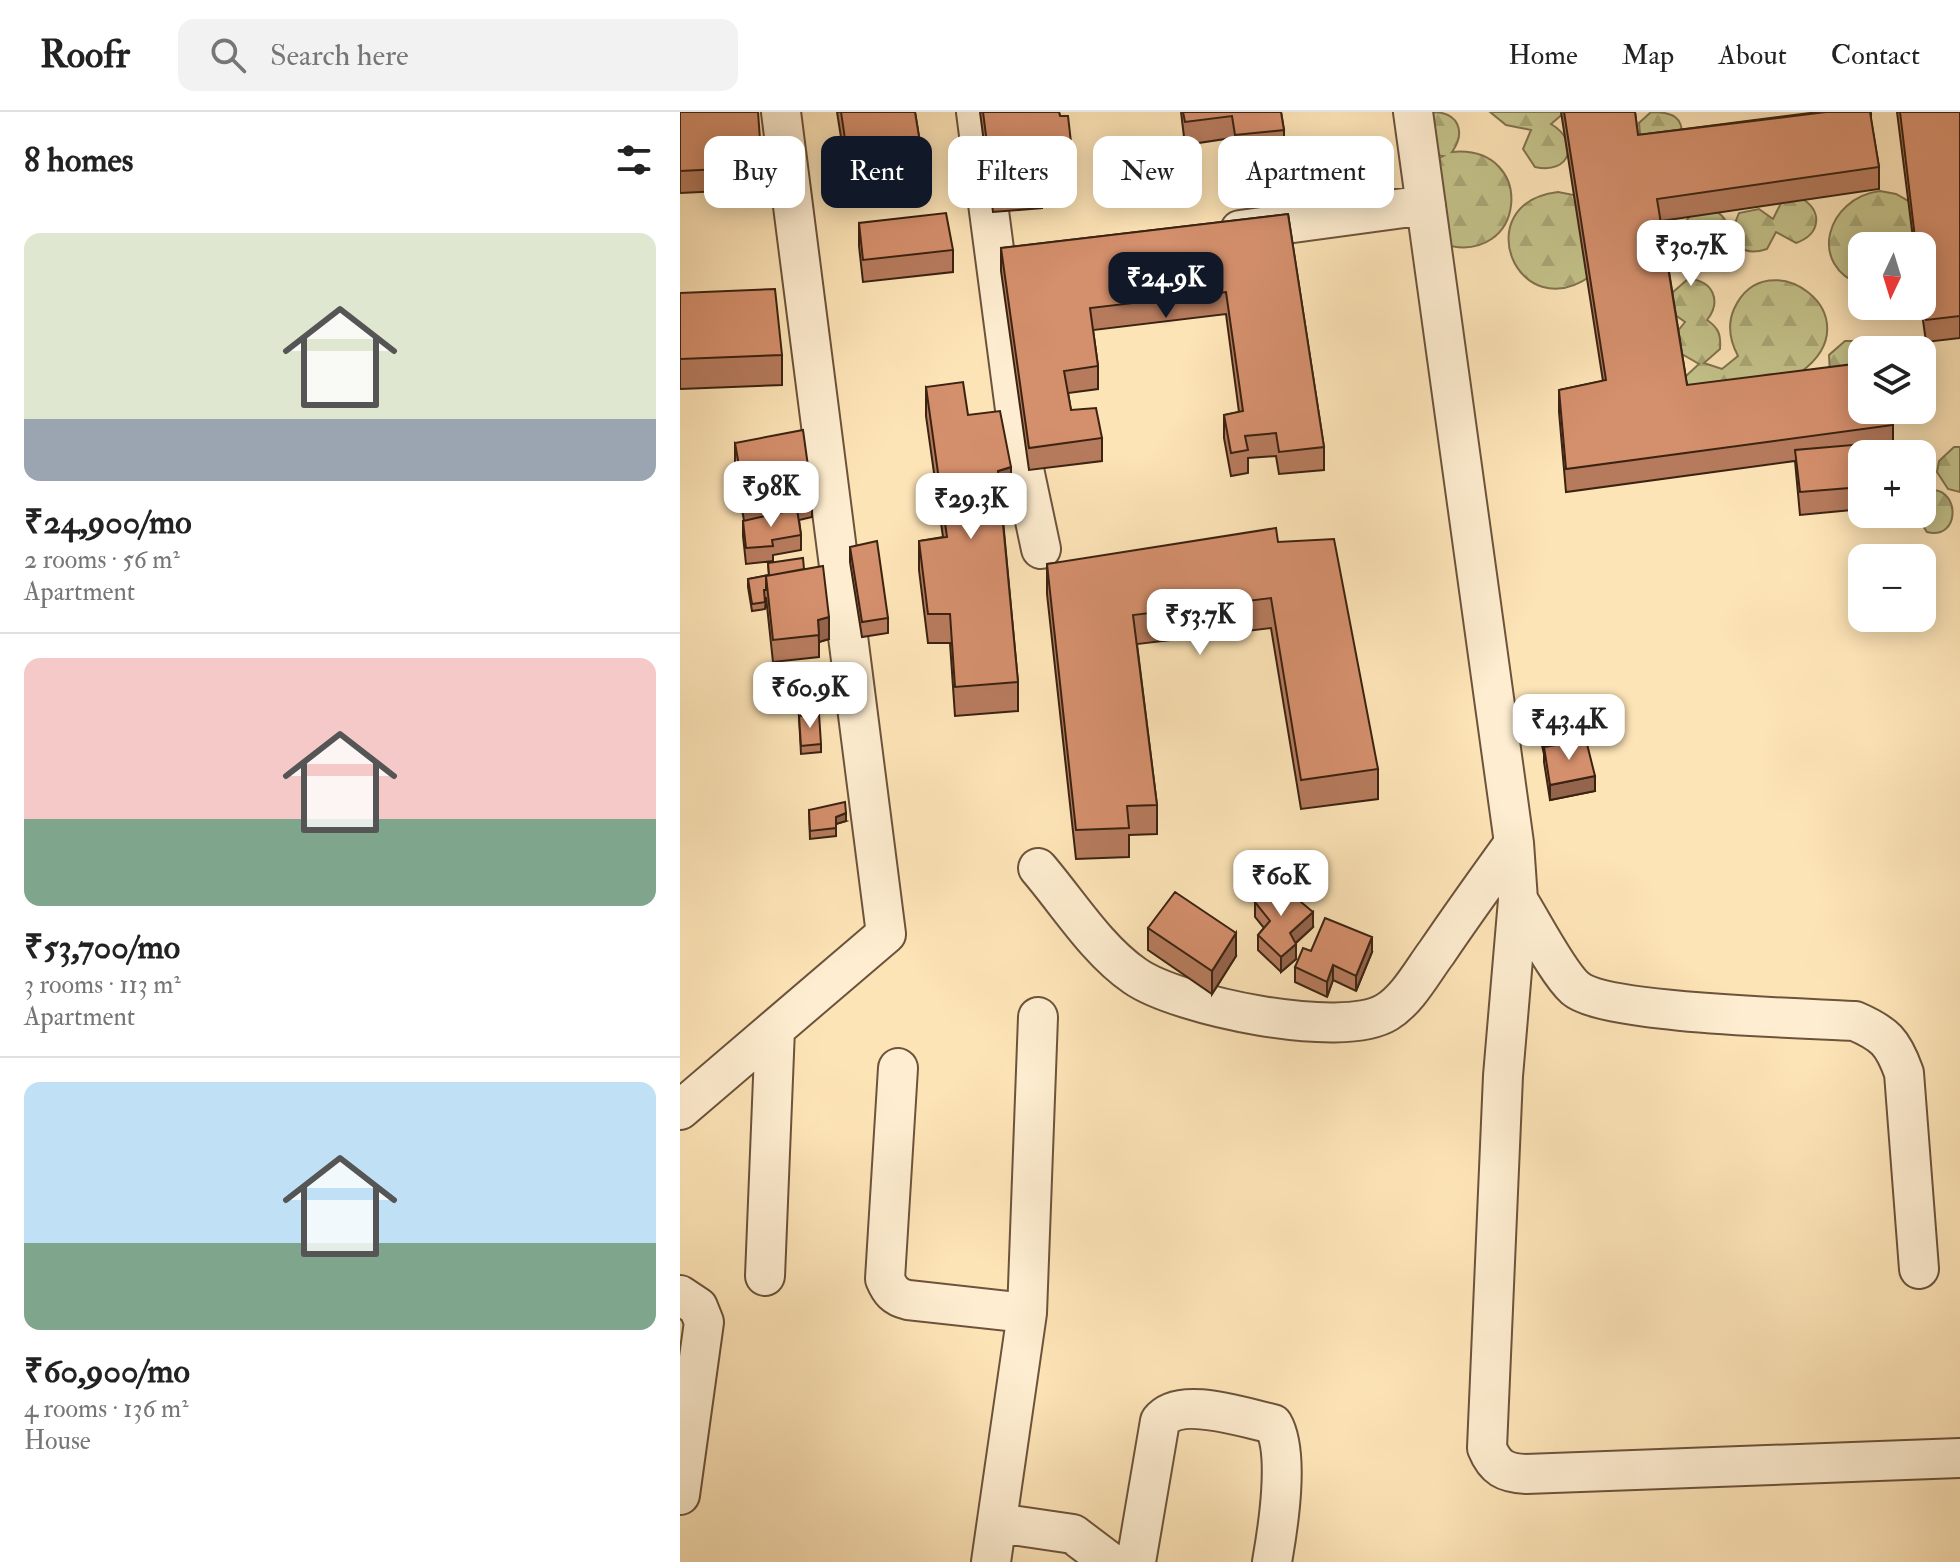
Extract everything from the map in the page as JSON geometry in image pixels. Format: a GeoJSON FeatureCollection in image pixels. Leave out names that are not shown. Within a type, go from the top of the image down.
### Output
{"type":"FeatureCollection","features":[{"type":"Feature","properties":{"kind":"street"},"geometry":{"type":"LineString","coordinates":[[680,1110],[886,934],[781,112]]}},
{"type":"Feature","properties":{"kind":"street"},"geometry":{"type":"LineString","coordinates":[[976,112],[1011,261],[1021,455],[1041,549]]}},
{"type":"Feature","properties":{"kind":"street"},"geometry":{"type":"LineString","coordinates":[[1413,112],[1514,843],[1518,900],[1503,1076],[1487,1448],[1494,1464],[1509,1473],[1526,1474],[1960,1458]]}},
{"type":"Feature","properties":{"kind":"street"},"geometry":{"type":"LineString","coordinates":[[1211,234],[1426,205]]}},
{"type":"Feature","properties":{"kind":"street"},"geometry":{"type":"LineString","coordinates":[[1038,868],[1114,958],[1136,976],[1166,993],[1319,1025],[1349,1024],[1379,1016],[1404,997],[1514,843]]}},
{"type":"Feature","properties":{"kind":"street"},"geometry":{"type":"LineString","coordinates":[[1518,900],[1575,987],[1595,999],[1636,1006],[1855,1021],[1882,1032],[1897,1054],[1904,1073],[1919,1269]]}},
{"type":"Feature","properties":{"kind":"street"},"geometry":{"type":"LineString","coordinates":[[991,1562],[1027,1313],[1038,1017]]}},
{"type":"Feature","properties":{"kind":"street"},"geometry":{"type":"LineString","coordinates":[[765,1276],[775,1029]]}},
{"type":"Feature","properties":{"kind":"street"},"geometry":{"type":"LineString","coordinates":[[898,1068],[885,1279],[888,1287],[896,1297],[908,1300],[1027,1313]]}},
{"type":"Feature","properties":{"kind":"street"},"geometry":{"type":"LineString","coordinates":[[680,1295],[698,1307],[704,1322],[680,1495]]}},
{"type":"Feature","properties":{"kind":"street"},"geometry":{"type":"LineString","coordinates":[[1136,1562],[1160,1421],[1165,1414],[1183,1406],[1273,1424],[1278,1433],[1278,1518],[1272,1562]]}},
{"type":"Feature","properties":{"kind":"street"},"geometry":{"type":"LineString","coordinates":[[998,1523],[1073,1534],[1110,1562]]}},
{"type":"Feature","properties":{"kind":"green space"},"geometry":{"type":"Polygon","coordinates":[[[1432,112],[1448,115],[1457,124],[1459,137],[1452,152],[1480,155],[1499,167],[1509,184],[1511,204],[1505,224],[1492,239],[1470,247],[1442,244],[1435,160],[1443,156],[1427,154],[1432,112]]]}},
{"type":"Feature","properties":{"kind":"green space"},"geometry":{"type":"Polygon","coordinates":[[[1490,112],[1565,112],[1551,124],[1566,139],[1568,148],[1563,162],[1547,168],[1535,167],[1523,149],[1531,130],[1506,125],[1490,112]]]}},
{"type":"Feature","properties":{"kind":"green space"},"geometry":{"type":"Polygon","coordinates":[[[1651,112],[1675,117],[1681,126],[1682,140],[1641,144],[1639,123],[1651,112]]]}},
{"type":"Feature","properties":{"kind":"green space"},"geometry":{"type":"Polygon","coordinates":[[[1880,191],[1896,194],[1910,202],[1918,232],[1848,232],[1848,278],[1834,263],[1829,249],[1830,234],[1836,219],[1861,196],[1880,191]]]}},
{"type":"Feature","properties":{"kind":"green space"},"geometry":{"type":"Polygon","coordinates":[[[1558,192],[1574,195],[1592,275],[1565,288],[1542,287],[1524,276],[1512,258],[1509,238],[1514,217],[1530,201],[1558,192]]]}},
{"type":"Feature","properties":{"kind":"green space"},"geometry":{"type":"Polygon","coordinates":[[[1801,198],[1816,216],[1814,228],[1804,239],[1796,243],[1776,232],[1767,249],[1755,252],[1741,248],[1734,239],[1731,233],[1739,213],[1759,209],[1773,219],[1781,203],[1801,198]]]}},
{"type":"Feature","properties":{"kind":"green space"},"geometry":{"type":"Polygon","coordinates":[[[1706,209],[1722,215],[1728,231],[1722,247],[1706,253],[1690,247],[1684,231],[1690,215],[1706,209]]]}},
{"type":"Feature","properties":{"kind":"green space"},"geometry":{"type":"Polygon","coordinates":[[[1688,279],[1704,283],[1714,299],[1712,313],[1707,320],[1718,332],[1720,349],[1704,363],[1722,369],[1738,356],[1730,333],[1734,309],[1749,289],[1769,281],[1790,283],[1808,292],[1822,308],[1827,328],[1821,350],[1801,372],[1765,375],[1764,387],[1687,398],[1685,377],[1699,364],[1680,353],[1677,332],[1685,322],[1674,314],[1672,293],[1688,279]]]}},
{"type":"Feature","properties":{"kind":"green space"},"geometry":{"type":"Polygon","coordinates":[[[1848,341],[1848,379],[1830,376],[1829,355],[1848,341]]]}},
{"type":"Feature","properties":{"kind":"green space"},"geometry":{"type":"Polygon","coordinates":[[[1954,447],[1960,447],[1960,492],[1948,489],[1937,472],[1939,461],[1954,447]]]}},
{"type":"Feature","properties":{"kind":"green space"},"geometry":{"type":"Polygon","coordinates":[[[1936,491],[1942,492],[1952,506],[1951,522],[1938,533],[1927,532],[1924,528],[1936,528],[1936,491]]]}},
{"type":"Feature","properties":{"kind":"building"},"geometry":{"type":"Polygon","coordinates":[[[680,112],[758,112],[760,136],[704,136],[704,170],[680,171],[680,112]]]}},
{"type":"Feature","properties":{"kind":"building"},"geometry":{"type":"Polygon","coordinates":[[[841,112],[915,112],[919,136],[845,136],[841,112]]]}},
{"type":"Feature","properties":{"kind":"building"},"geometry":{"type":"Polygon","coordinates":[[[983,112],[1059,112],[1060,116],[1068,116],[1070,136],[986,136],[983,112]]]}},
{"type":"Feature","properties":{"kind":"building"},"geometry":{"type":"Polygon","coordinates":[[[1183,112],[1281,112],[1284,130],[1235,135],[1232,116],[1185,122],[1183,112]]]}},
{"type":"Feature","properties":{"kind":"building"},"geometry":{"type":"Polygon","coordinates":[[[1564,112],[1635,112],[1638,135],[1826,112],[1870,112],[1879,167],[1657,199],[1687,385],[1848,365],[1848,424],[1893,425],[1566,469],[1559,390],[1606,380],[1564,112]]]}},
{"type":"Feature","properties":{"kind":"building"},"geometry":{"type":"Polygon","coordinates":[[[1900,112],[1960,112],[1960,316],[1936,319],[1936,232],[1914,232],[1900,112]]]}},
{"type":"Feature","properties":{"kind":"building"},"geometry":{"type":"Polygon","coordinates":[[[946,213],[953,250],[863,260],[859,223],[946,213]]]}},
{"type":"Feature","properties":{"kind":"building"},"geometry":{"type":"Polygon","coordinates":[[[1288,214],[1324,447],[1279,452],[1276,433],[1245,436],[1248,450],[1231,453],[1224,415],[1243,411],[1226,292],[1090,308],[1098,366],[1064,371],[1071,410],[1096,408],[1102,438],[1029,448],[1001,248],[1288,214]]]}},
{"type":"Feature","properties":{"kind":"building"},"geometry":{"type":"Polygon","coordinates":[[[775,289],[782,355],[680,359],[680,293],[775,289]]]}},
{"type":"Feature","properties":{"kind":"building"},"geometry":{"type":"Polygon","coordinates":[[[963,382],[968,415],[1000,411],[1011,467],[998,471],[1018,682],[955,687],[950,614],[928,614],[919,541],[947,537],[926,387],[963,382]]]}},
{"type":"Feature","properties":{"kind":"building"},"geometry":{"type":"Polygon","coordinates":[[[803,430],[812,495],[746,506],[735,443],[803,430]]]}},
{"type":"Feature","properties":{"kind":"building"},"geometry":{"type":"Polygon","coordinates":[[[1848,445],[1848,488],[1800,492],[1795,450],[1848,445]]]}},
{"type":"Feature","properties":{"kind":"building"},"geometry":{"type":"Polygon","coordinates":[[[797,509],[801,535],[772,540],[773,546],[746,548],[743,521],[797,509]]]}},
{"type":"Feature","properties":{"kind":"building"},"geometry":{"type":"Polygon","coordinates":[[[1276,528],[1278,542],[1334,539],[1378,769],[1301,780],[1271,598],[1133,615],[1157,805],[1127,806],[1129,828],[1076,830],[1047,564],[1276,528]]]}},
{"type":"Feature","properties":{"kind":"building"},"geometry":{"type":"Polygon","coordinates":[[[877,541],[888,618],[862,622],[850,547],[877,541]]]}},
{"type":"Feature","properties":{"kind":"building"},"geometry":{"type":"Polygon","coordinates":[[[803,558],[804,569],[766,576],[765,602],[752,604],[748,579],[769,575],[768,563],[803,558]]]}},
{"type":"Feature","properties":{"kind":"building"},"geometry":{"type":"Polygon","coordinates":[[[823,566],[829,617],[818,620],[819,635],[773,640],[766,576],[823,566]]]}},
{"type":"Feature","properties":{"kind":"building"},"geometry":{"type":"Polygon","coordinates":[[[819,714],[821,744],[801,746],[799,716],[819,714]]]}},
{"type":"Feature","properties":{"kind":"building"},"geometry":{"type":"Polygon","coordinates":[[[1576,722],[1580,741],[1543,747],[1540,729],[1576,722]]]}},
{"type":"Feature","properties":{"kind":"building"},"geometry":{"type":"Polygon","coordinates":[[[1586,740],[1595,776],[1550,785],[1544,747],[1586,740]]]}},
{"type":"Feature","properties":{"kind":"building"},"geometry":{"type":"Polygon","coordinates":[[[845,802],[846,813],[836,817],[836,828],[810,831],[809,810],[845,802]]]}},
{"type":"Feature","properties":{"kind":"building"},"geometry":{"type":"Polygon","coordinates":[[[1277,882],[1313,912],[1290,933],[1296,944],[1281,957],[1258,935],[1270,921],[1255,902],[1277,882]]]}},
{"type":"Feature","properties":{"kind":"building"},"geometry":{"type":"Polygon","coordinates":[[[1175,892],[1236,933],[1212,971],[1148,928],[1175,892]]]}},
{"type":"Feature","properties":{"kind":"building"},"geometry":{"type":"Polygon","coordinates":[[[1325,918],[1372,937],[1356,976],[1333,965],[1327,982],[1295,967],[1303,948],[1311,951],[1325,918]]]}}]}
